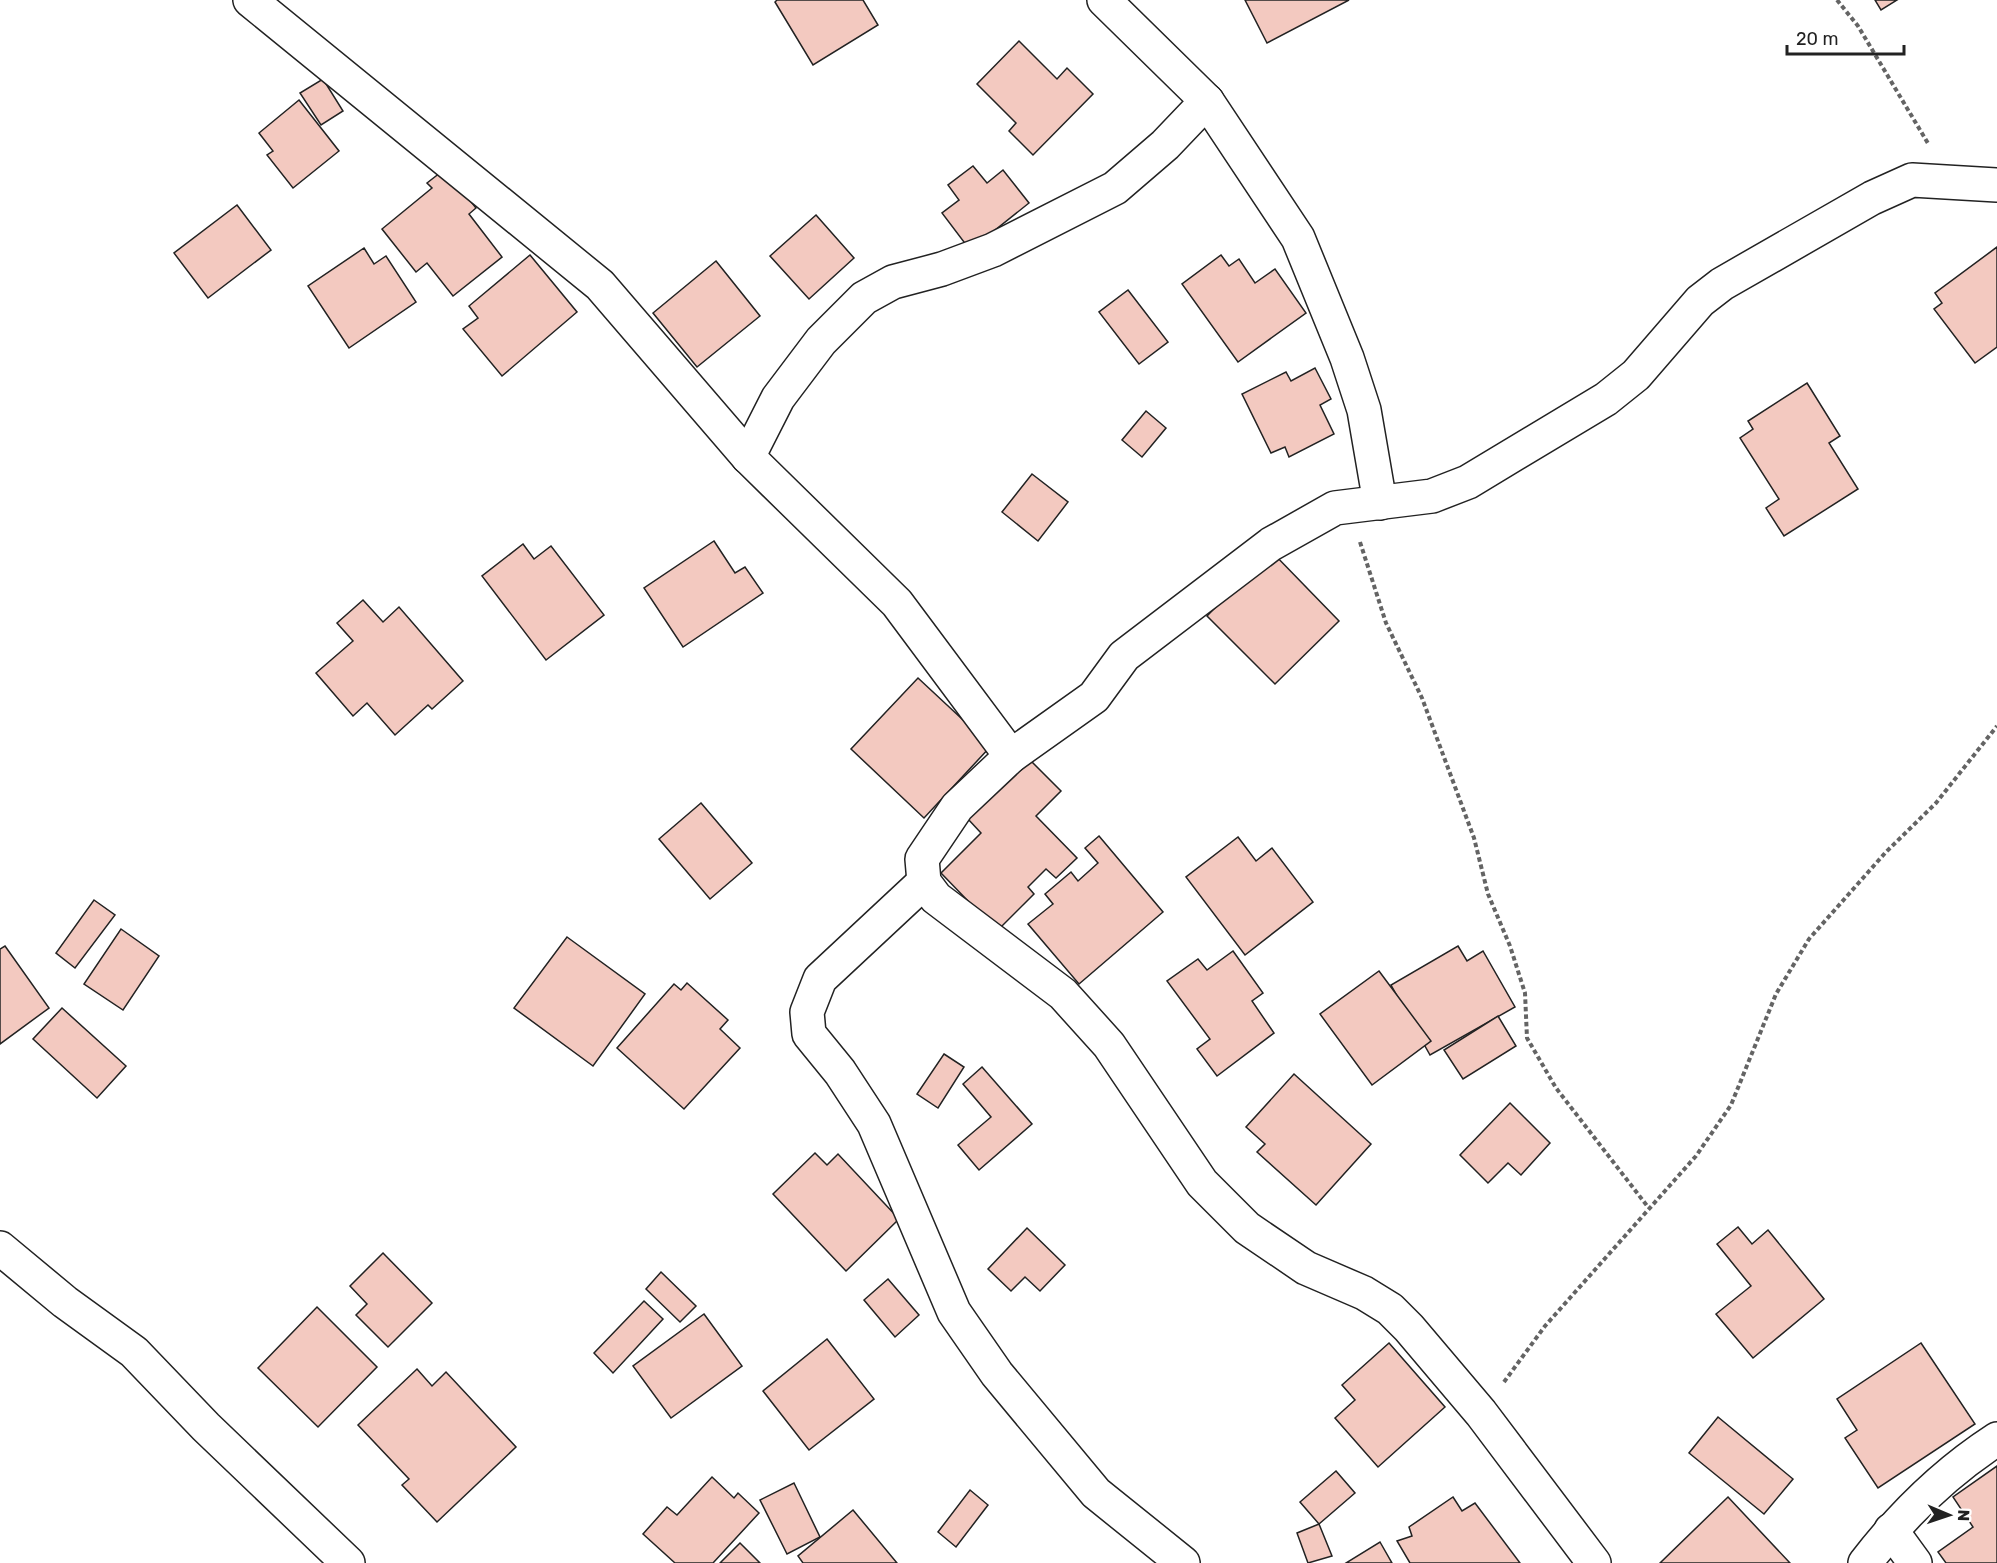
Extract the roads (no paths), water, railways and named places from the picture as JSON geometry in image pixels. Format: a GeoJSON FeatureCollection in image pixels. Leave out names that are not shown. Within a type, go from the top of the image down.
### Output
{"type":"FeatureCollection","features":[{"type":"Feature","properties":{"kind":"street"},"geometry":{"type":"LineString","coordinates":[[250,0],[600,285],[748,457],[897,603],[1011,756]]}},
{"type":"Feature","properties":{"kind":"street"},"geometry":{"type":"LineString","coordinates":[[1104,0],[1207,101],[1298,238],[1347,358],[1364,410],[1364,504]]}},
{"type":"Feature","properties":{"kind":"street"},"geometry":{"type":"LineString","coordinates":[[748,457],[778,398],[821,341],[864,298],[893,282],[942,269],[993,250],[1115,188],[1165,145],[1207,101]]}},
{"type":"Feature","properties":{"kind":"street"},"geometry":{"type":"LineString","coordinates":[[1594,1563],[1481,1413],[1390,1309],[1364,1293],[1306,1268],[1247,1228],[1202,1183],[1109,1045],[1063,994],[936,898],[924,882],[922,859],[957,807],[1011,756],[1094,697],[1124,656],[1271,544],[1335,508],[1432,495],[1468,482],[1606,399],[1636,375],[1700,301],[1722,284],[1845,213],[1912,180],[1997,184]]}},
{"type":"Feature","properties":{"kind":"street"},"geometry":{"type":"LineString","coordinates":[[924,882],[820,979],[807,1012],[809,1034],[840,1072],[874,1124],[954,1312],[997,1374],[1096,1493],[1183,1563]]}},
{"type":"Feature","properties":{"kind":"street"},"geometry":{"type":"LineString","coordinates":[[0,1248],[65,1302],[134,1352],[214,1434],[348,1563]]}},
{"type":"Feature","properties":{"kind":"street"},"geometry":{"type":"LineString","coordinates":[[1865,1563],[1890,1530],[1966,1459],[1997,1439]]}},
{"type":"Feature","properties":{"kind":"street"},"geometry":{"type":"LineString","coordinates":[[1890,1530],[1915,1563]]}}]}
